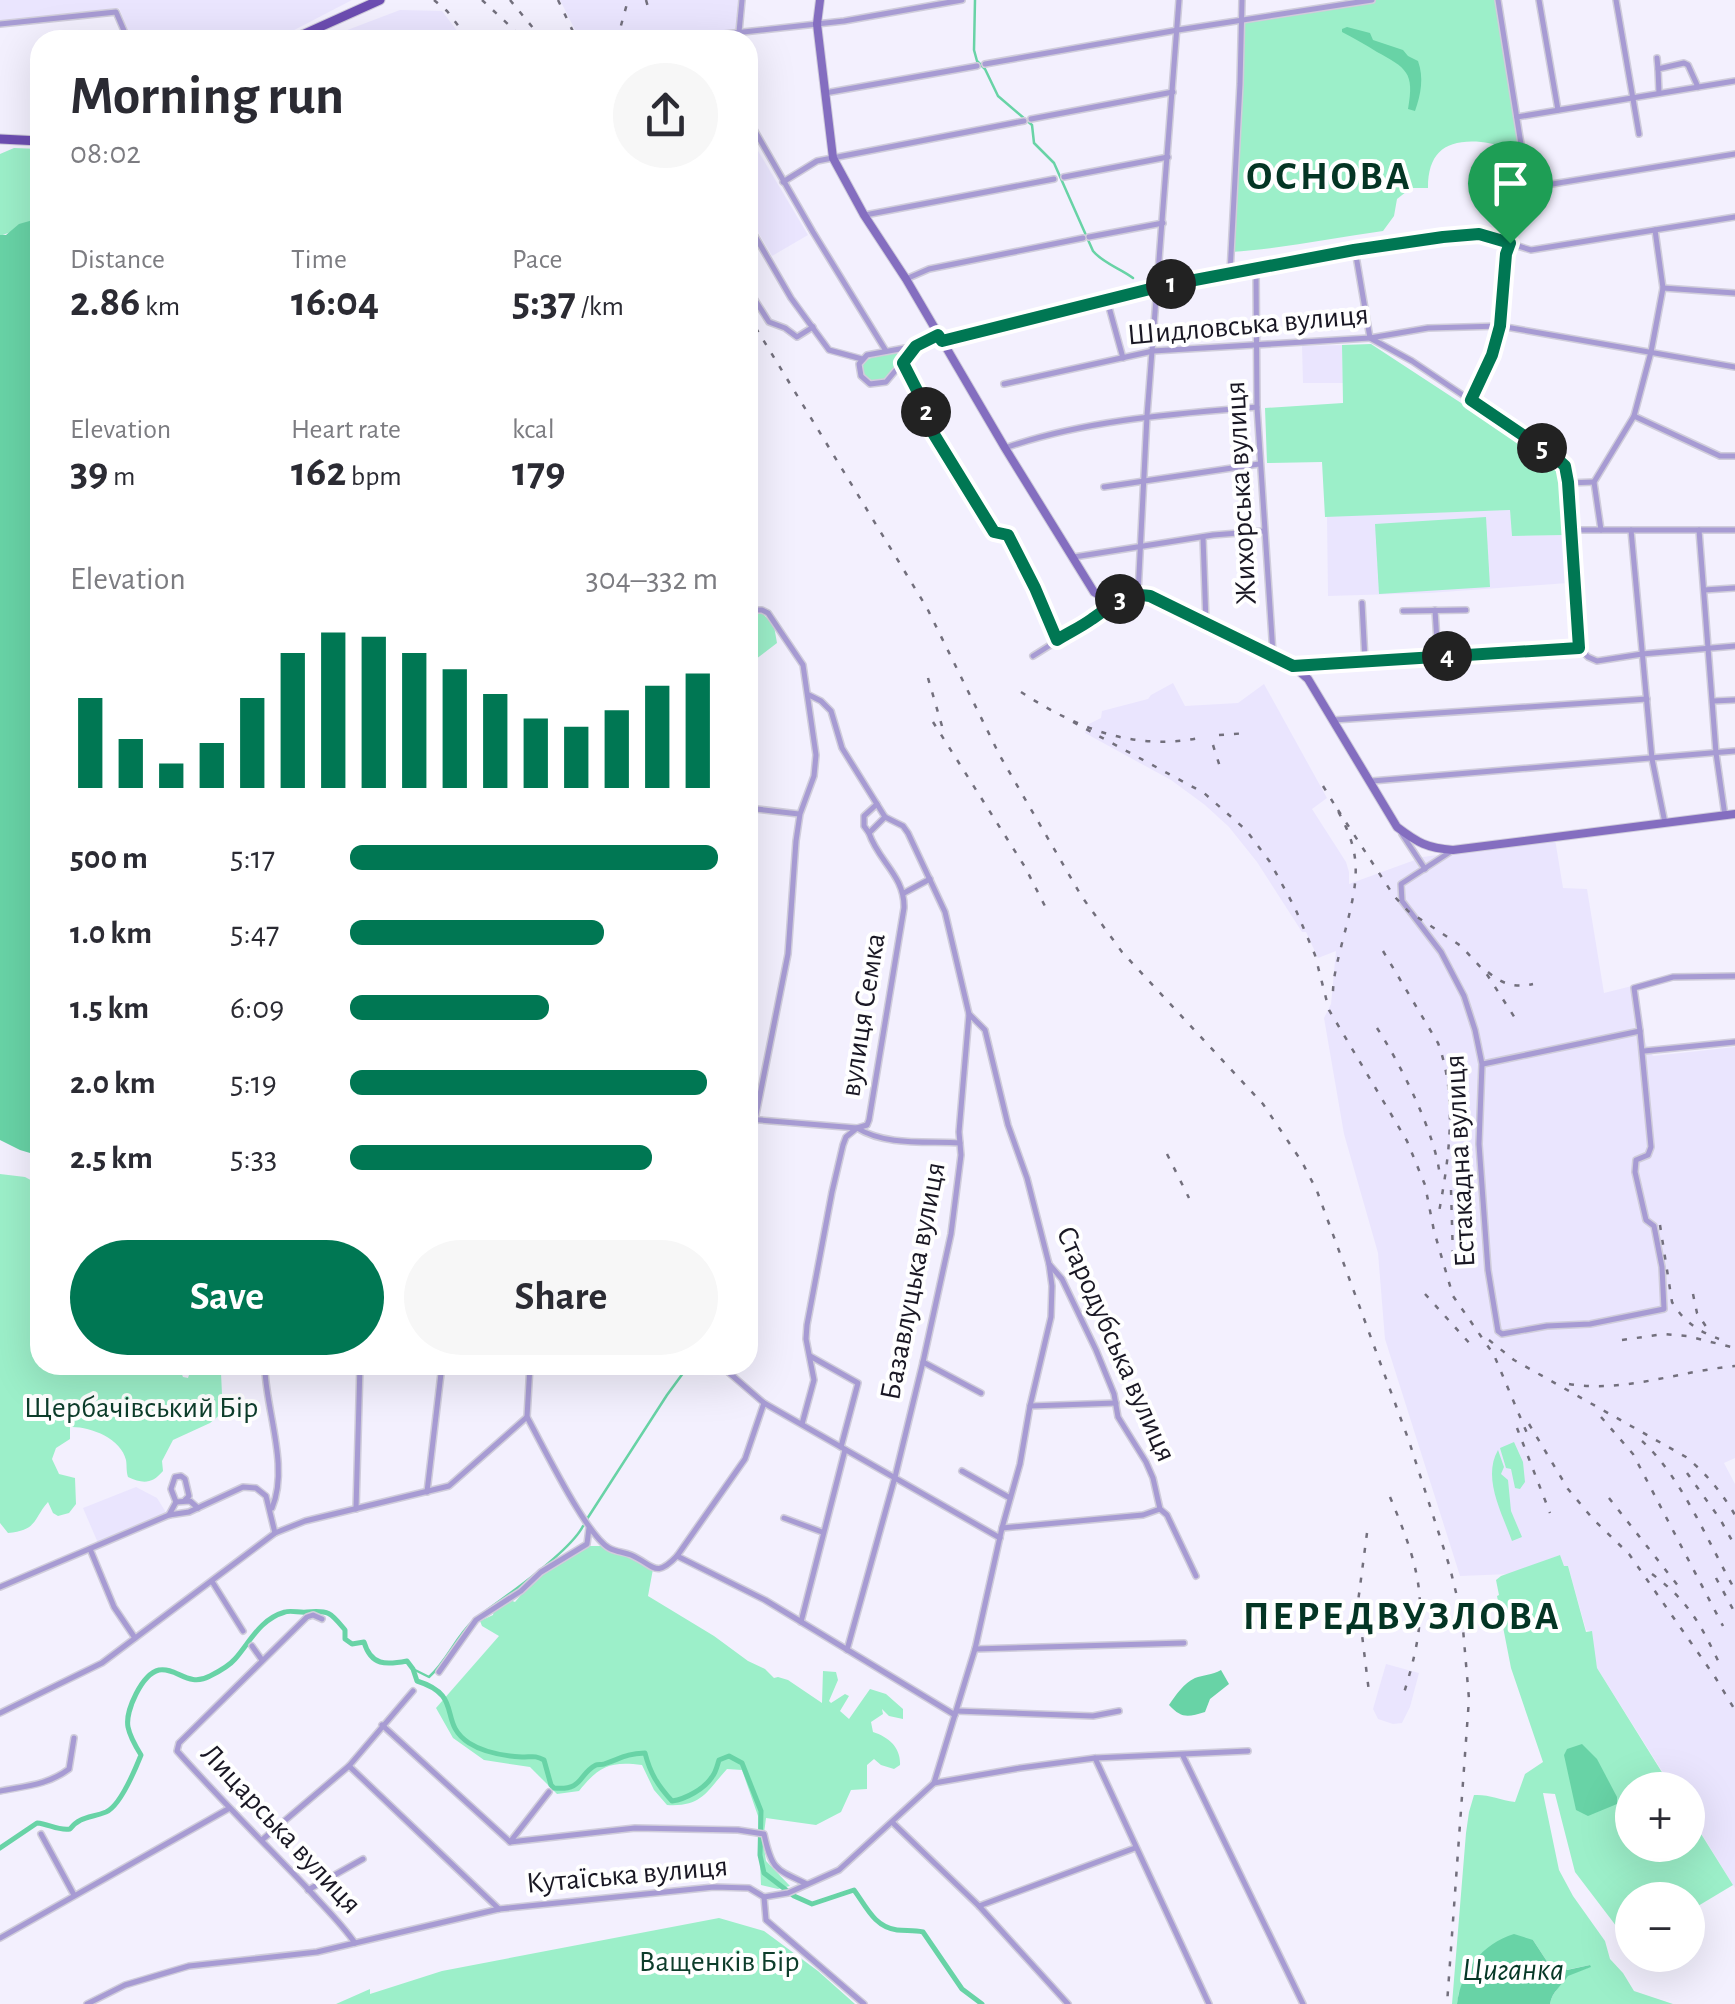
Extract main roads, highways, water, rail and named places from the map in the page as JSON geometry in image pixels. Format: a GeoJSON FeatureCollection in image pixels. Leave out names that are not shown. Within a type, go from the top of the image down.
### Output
{"type":"FeatureCollection","features":[{"type":"Feature","properties":{"kind":"main road"},"geometry":{"type":"LineString","coordinates":[[313,30],[380,0]]}},
{"type":"Feature","properties":{"kind":"main road"},"geometry":{"type":"LineString","coordinates":[[820,0],[817,24],[833,158],[1094,592],[1101,598],[1117,600],[1138,594],[1150,596],[1293,666],[1308,679],[1398,827],[1418,843],[1453,850],[1730,815]]}},
{"type":"Feature","properties":{"kind":"main road"},"geometry":{"type":"LineString","coordinates":[[1,140],[30,140]]}},
{"type":"Feature","properties":{"kind":"water"},"geometry":{"type":"Polygon","coordinates":[[[1347,27],[1370,33],[1373,40],[1403,50],[1418,61],[1421,86],[1415,111],[1408,109],[1410,87],[1406,73],[1395,62],[1342,32],[1347,27]]]}},
{"type":"Feature","properties":{"kind":"water"},"geometry":{"type":"Polygon","coordinates":[[[30,221],[30,1153],[0,1140],[0,235],[6,235],[30,221]]]}},
{"type":"Feature","properties":{"kind":"water"},"geometry":{"type":"Polygon","coordinates":[[[1221,1670],[1229,1684],[1210,1699],[1205,1712],[1186,1716],[1169,1705],[1191,1680],[1221,1670]]]}},
{"type":"Feature","properties":{"kind":"water"},"geometry":{"type":"Polygon","coordinates":[[[1582,1744],[1597,1759],[1615,1793],[1615,1805],[1588,1816],[1576,1810],[1564,1755],[1567,1749],[1582,1744]]]}},
{"type":"Feature","properties":{"kind":"water","name":"Циганка"},"geometry":{"type":"Polygon","coordinates":[[[1514,1934],[1533,1940],[1550,1966],[1567,1970],[1591,1967],[1568,1976],[1550,2004],[1457,2004],[1463,1981],[1475,1960],[1492,1945],[1514,1934]]]}},
{"type":"Feature","properties":{"kind":"waterway"},"geometry":{"type":"LineString","coordinates":[[975,0],[977,61],[998,96],[1032,125],[1034,143],[1054,163],[1093,251],[1133,278]]}},
{"type":"Feature","properties":{"kind":"waterway"},"geometry":{"type":"LineString","coordinates":[[587,1519],[682,1375]]}},
{"type":"Feature","properties":{"kind":"waterway"},"geometry":{"type":"LineString","coordinates":[[487,1610],[554,1559],[583,1526]]}},
{"type":"Feature","properties":{"kind":"waterway"},"geometry":{"type":"LineString","coordinates":[[0,1848],[37,1823],[70,1829],[117,1803],[141,1755],[129,1731],[129,1712],[136,1694],[153,1673],[165,1670],[189,1679],[202,1679],[230,1664],[262,1625],[276,1615],[290,1611],[325,1612],[345,1630],[345,1639],[352,1644],[364,1642],[375,1660],[407,1661],[417,1681],[441,1694],[454,1727],[469,1743],[494,1753],[544,1760],[554,1788],[571,1787],[596,1765],[645,1753],[655,1779],[672,1801],[704,1786],[719,1760],[729,1756],[742,1763],[761,1811],[760,1855],[764,1873],[794,1896],[812,1904],[854,1890],[882,1925],[923,1932],[962,1989],[982,2004]]}},
{"type":"Feature","properties":{"kind":"waterway"},"geometry":{"type":"LineString","coordinates":[[413,1669],[429,1677],[473,1621]]}},
{"type":"Feature","properties":{"kind":"railway"},"geometry":{"type":"LineString","coordinates":[[434,0],[461,30]]}},
{"type":"Feature","properties":{"kind":"railway"},"geometry":{"type":"LineString","coordinates":[[482,0],[514,30]]}},
{"type":"Feature","properties":{"kind":"railway"},"geometry":{"type":"LineString","coordinates":[[510,0],[535,30]]}},
{"type":"Feature","properties":{"kind":"railway"},"geometry":{"type":"LineString","coordinates":[[558,0],[572,30]]}},
{"type":"Feature","properties":{"kind":"railway"},"geometry":{"type":"LineString","coordinates":[[620,30],[628,0]]}},
{"type":"Feature","properties":{"kind":"railway"},"geometry":{"type":"LineString","coordinates":[[646,0],[648,7]]}},
{"type":"Feature","properties":{"kind":"railway"},"geometry":{"type":"LineString","coordinates":[[758,331],[927,608],[1000,756],[1082,897],[1122,952],[1263,1104],[1317,1191],[1409,1441],[1462,1617],[1469,1699],[1447,2004]]}},
{"type":"Feature","properties":{"kind":"railway"},"geometry":{"type":"LineString","coordinates":[[928,678],[944,733]]}},
{"type":"Feature","properties":{"kind":"railway"},"geometry":{"type":"LineString","coordinates":[[1021,692],[1084,726],[1128,739],[1199,738]]}},
{"type":"Feature","properties":{"kind":"railway"},"geometry":{"type":"LineString","coordinates":[[933,722],[1025,867],[1049,914]]}},
{"type":"Feature","properties":{"kind":"railway"},"geometry":{"type":"LineString","coordinates":[[1073,722],[1204,793],[1246,830],[1270,862],[1315,955],[1329,1010],[1407,1141],[1425,1185],[1453,1296],[1494,1355],[1529,1438]]}},
{"type":"Feature","properties":{"kind":"railway"},"geometry":{"type":"LineString","coordinates":[[1219,735],[1248,733]]}},
{"type":"Feature","properties":{"kind":"railway"},"geometry":{"type":"LineString","coordinates":[[1213,745],[1221,770]]}},
{"type":"Feature","properties":{"kind":"railway"},"geometry":{"type":"LineString","coordinates":[[1323,786],[1346,826],[1356,876],[1333,1000]]}},
{"type":"Feature","properties":{"kind":"railway"},"geometry":{"type":"LineString","coordinates":[[1338,810],[1394,896],[1408,911],[1461,946],[1486,973],[1515,1018]]}},
{"type":"Feature","properties":{"kind":"railway"},"geometry":{"type":"LineString","coordinates":[[1383,951],[1438,1043],[1444,1064],[1450,1128],[1439,1212]]}},
{"type":"Feature","properties":{"kind":"railway"},"geometry":{"type":"LineString","coordinates":[[1488,972],[1509,984],[1533,984]]}},
{"type":"Feature","properties":{"kind":"railway"},"geometry":{"type":"LineString","coordinates":[[1377,1028],[1425,1121],[1440,1178]]}},
{"type":"Feature","properties":{"kind":"railway"},"geometry":{"type":"LineString","coordinates":[[1167,1154],[1189,1198]]}},
{"type":"Feature","properties":{"kind":"railway"},"geometry":{"type":"LineString","coordinates":[[1451,1190],[1453,1257]]}},
{"type":"Feature","properties":{"kind":"railway"},"geometry":{"type":"LineString","coordinates":[[1660,1225],[1672,1302],[1692,1325],[1719,1339]]}},
{"type":"Feature","properties":{"kind":"railway"},"geometry":{"type":"LineString","coordinates":[[1425,1294],[1472,1346]]}},
{"type":"Feature","properties":{"kind":"railway"},"geometry":{"type":"LineString","coordinates":[[1693,1294],[1697,1313],[1709,1331]]}},
{"type":"Feature","properties":{"kind":"railway"},"geometry":{"type":"LineString","coordinates":[[1622,1340],[1664,1334],[1735,1348]]}},
{"type":"Feature","properties":{"kind":"railway"},"geometry":{"type":"LineString","coordinates":[[1489,1340],[1514,1360],[1686,1457],[1713,1484],[1735,1515]]}},
{"type":"Feature","properties":{"kind":"railway"},"geometry":{"type":"LineString","coordinates":[[1569,1384],[1631,1384],[1735,1366]]}},
{"type":"Feature","properties":{"kind":"railway"},"geometry":{"type":"LineString","coordinates":[[1601,1417],[1633,1454],[1723,1626]]}},
{"type":"Feature","properties":{"kind":"railway"},"geometry":{"type":"LineString","coordinates":[[1529,1424],[1568,1489],[1629,1554],[1735,1710]]}},
{"type":"Feature","properties":{"kind":"railway"},"geometry":{"type":"LineString","coordinates":[[1517,1428],[1550,1513]]}},
{"type":"Feature","properties":{"kind":"railway"},"geometry":{"type":"LineString","coordinates":[[1642,1441],[1682,1491],[1735,1590]]}},
{"type":"Feature","properties":{"kind":"railway"},"geometry":{"type":"LineString","coordinates":[[1687,1473],[1735,1546]]}},
{"type":"Feature","properties":{"kind":"railway"},"geometry":{"type":"LineString","coordinates":[[1390,1497],[1411,1551],[1420,1597],[1417,1643],[1402,1699]]}},
{"type":"Feature","properties":{"kind":"railway"},"geometry":{"type":"LineString","coordinates":[[1609,1498],[1679,1587]]}},
{"type":"Feature","properties":{"kind":"railway"},"geometry":{"type":"LineString","coordinates":[[1367,1533],[1358,1602],[1369,1692]]}},
{"type":"Feature","properties":{"kind":"railway"},"geometry":{"type":"LineString","coordinates":[[1652,1574],[1694,1616],[1722,1669]]}},
{"type":"Feature","properties":{"kind":"railway"},"geometry":{"type":"LineString","coordinates":[[1716,1578],[1735,1613]]}},
{"type":"Feature","properties":{"kind":"district","name":"ОСНОВА"},"geometry":{"type":"Point","coordinates":[1329,177]}},
{"type":"Feature","properties":{"kind":"district","name":"ПЕРЕДВУЗЛОВА"},"geometry":{"type":"Point","coordinates":[1402,1617]}},
{"type":"Feature","properties":{"kind":"park label","name":"Щербачівський Бір"},"geometry":{"type":"Point","coordinates":[141,1408]}},
{"type":"Feature","properties":{"kind":"park label","name":"Ващенків Бір"},"geometry":{"type":"Point","coordinates":[719,1962]}}]}
